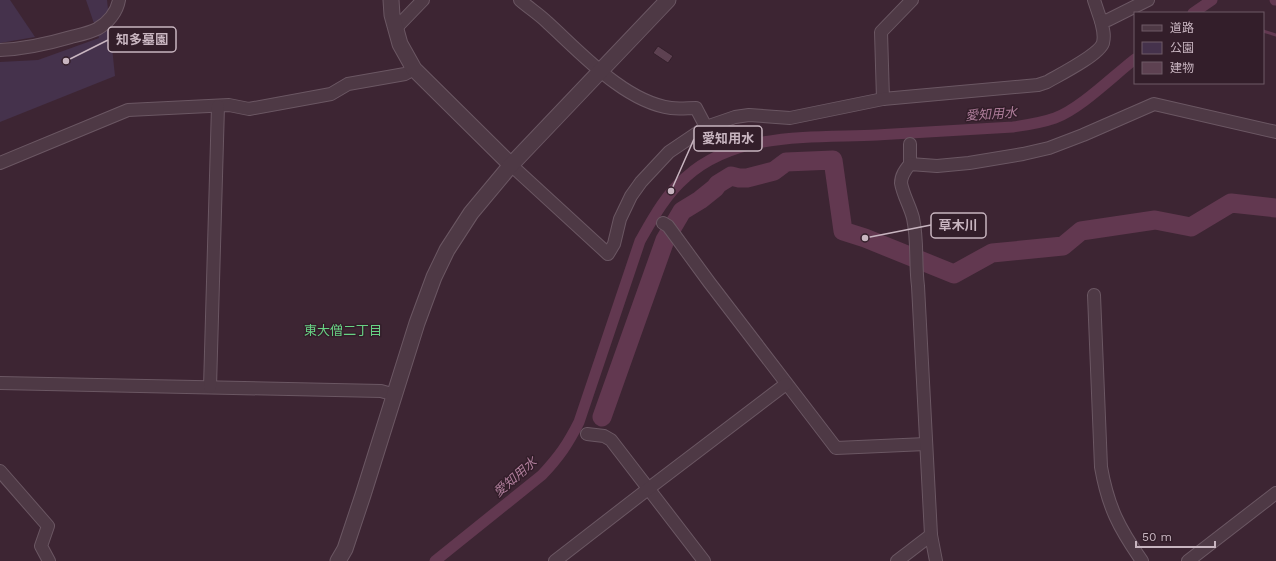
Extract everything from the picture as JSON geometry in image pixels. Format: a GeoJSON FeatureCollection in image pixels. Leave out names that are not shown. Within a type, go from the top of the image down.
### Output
{"type":"FeatureCollection","features":[{"type":"Feature","properties":{"kind":"street"},"geometry":{"type":"LineString","coordinates":[[0,50],[20,49],[46,44],[98,29],[108,22],[115,13],[119,0]]}},
{"type":"Feature","properties":{"kind":"street"},"geometry":{"type":"LineString","coordinates":[[391,0],[392,15],[400,44],[414,69],[511,165],[608,254],[614,244],[620,219],[631,196],[641,182],[669,152],[706,127],[749,114],[790,118],[883,99],[1038,85],[1047,82],[1096,53],[1102,44],[1104,35],[1094,0]]}},
{"type":"Feature","properties":{"kind":"street"},"geometry":{"type":"LineString","coordinates":[[396,28],[422,0]]}},
{"type":"Feature","properties":{"kind":"street"},"geometry":{"type":"LineString","coordinates":[[520,0],[530,10],[542,16],[601,72],[614,82],[641,98],[657,105],[672,108],[696,108],[706,127]]}},
{"type":"Feature","properties":{"kind":"street"},"geometry":{"type":"LineString","coordinates":[[338,561],[344,549],[363,495],[417,323],[434,277],[447,250],[471,214],[511,165],[668,0]]}},
{"type":"Feature","properties":{"kind":"street"},"geometry":{"type":"LineString","coordinates":[[883,99],[881,32],[912,0]]}},
{"type":"Feature","properties":{"kind":"street"},"geometry":{"type":"LineString","coordinates":[[1101,21],[1108,20],[1148,0]]}},
{"type":"Feature","properties":{"kind":"street"},"geometry":{"type":"LineString","coordinates":[[0,163],[128,110],[229,105],[249,109],[331,94],[348,84],[405,74],[414,69]]}},
{"type":"Feature","properties":{"kind":"street"},"geometry":{"type":"LineString","coordinates":[[910,164],[937,166],[961,164],[1023,154],[1049,148],[1154,104],[1276,132]]}},
{"type":"Feature","properties":{"kind":"street"},"geometry":{"type":"LineString","coordinates":[[210,387],[218,106]]}},
{"type":"Feature","properties":{"kind":"street"},"geometry":{"type":"LineString","coordinates":[[910,144],[910,164],[905,170],[901,182],[913,218],[916,245],[916,273],[918,286],[931,535],[936,561]]}},
{"type":"Feature","properties":{"kind":"street"},"geometry":{"type":"LineString","coordinates":[[664,223],[668,226],[786,384],[836,448],[926,444]]}},
{"type":"Feature","properties":{"kind":"street"},"geometry":{"type":"LineString","coordinates":[[1094,295],[1101,467],[1105,490],[1112,511],[1126,538],[1142,561]]}},
{"type":"Feature","properties":{"kind":"street"},"geometry":{"type":"LineString","coordinates":[[0,383],[381,391],[395,395]]}},
{"type":"Feature","properties":{"kind":"street"},"geometry":{"type":"LineString","coordinates":[[555,561],[786,384]]}},
{"type":"Feature","properties":{"kind":"street"},"geometry":{"type":"LineString","coordinates":[[587,434],[604,436],[611,440],[704,561]]}},
{"type":"Feature","properties":{"kind":"street"},"geometry":{"type":"LineString","coordinates":[[0,471],[48,526],[41,546],[49,561]]}},
{"type":"Feature","properties":{"kind":"street"},"geometry":{"type":"LineString","coordinates":[[1188,561],[1276,493]]}},
{"type":"Feature","properties":{"kind":"street"},"geometry":{"type":"LineString","coordinates":[[897,561],[931,535]]}},
{"type":"Feature","properties":{"kind":"green space"},"geometry":{"type":"Polygon","coordinates":[[[0,0],[10,0],[35,37],[0,43],[0,0]]]}},
{"type":"Feature","properties":{"kind":"green space"},"geometry":{"type":"Polygon","coordinates":[[[86,0],[107,0],[115,76],[0,122],[0,62],[38,60],[99,38],[86,0]]]}},
{"type":"Feature","properties":{"kind":"building"},"geometry":{"type":"Polygon","coordinates":[[[658,46],[673,56],[668,63],[653,53],[658,46]]]}},
{"type":"Feature","properties":{"kind":"waterway","name":"愛知用水"},"geometry":{"type":"LineString","coordinates":[[1194,12],[1212,0]]}},
{"type":"Feature","properties":{"kind":"waterway"},"geometry":{"type":"LineString","coordinates":[[1264,31],[1276,35]]}},
{"type":"Feature","properties":{"kind":"waterway","name":"愛知用水"},"geometry":{"type":"LineString","coordinates":[[435,561],[542,475],[563,450],[579,422],[640,241],[660,207],[672,191],[686,177],[706,162],[728,151],[752,144],[802,137],[877,135],[1013,127],[1039,123],[1065,114],[1096,92],[1134,60]]}},
{"type":"Feature","properties":{"kind":"waterway"},"geometry":{"type":"LineString","coordinates":[[602,417],[665,240],[682,211],[700,200],[718,184],[731,176],[747,178],[774,171],[786,162],[833,160],[843,231],[865,238],[954,274],[992,253],[1063,246],[1081,231],[1155,220],[1191,227],[1231,203],[1276,208]]}},
{"type":"Feature","properties":{"kind":"place","name":"知多墓園"},"geometry":{"type":"Point","coordinates":[66,61]}},
{"type":"Feature","properties":{"kind":"place","name":"愛知用水"},"geometry":{"type":"Point","coordinates":[671,191]}},
{"type":"Feature","properties":{"kind":"place","name":"草木川"},"geometry":{"type":"Point","coordinates":[865,238]}},
{"type":"Feature","properties":{"kind":"district","name":"東大僧二丁目"},"geometry":{"type":"Point","coordinates":[343,330]}}]}
